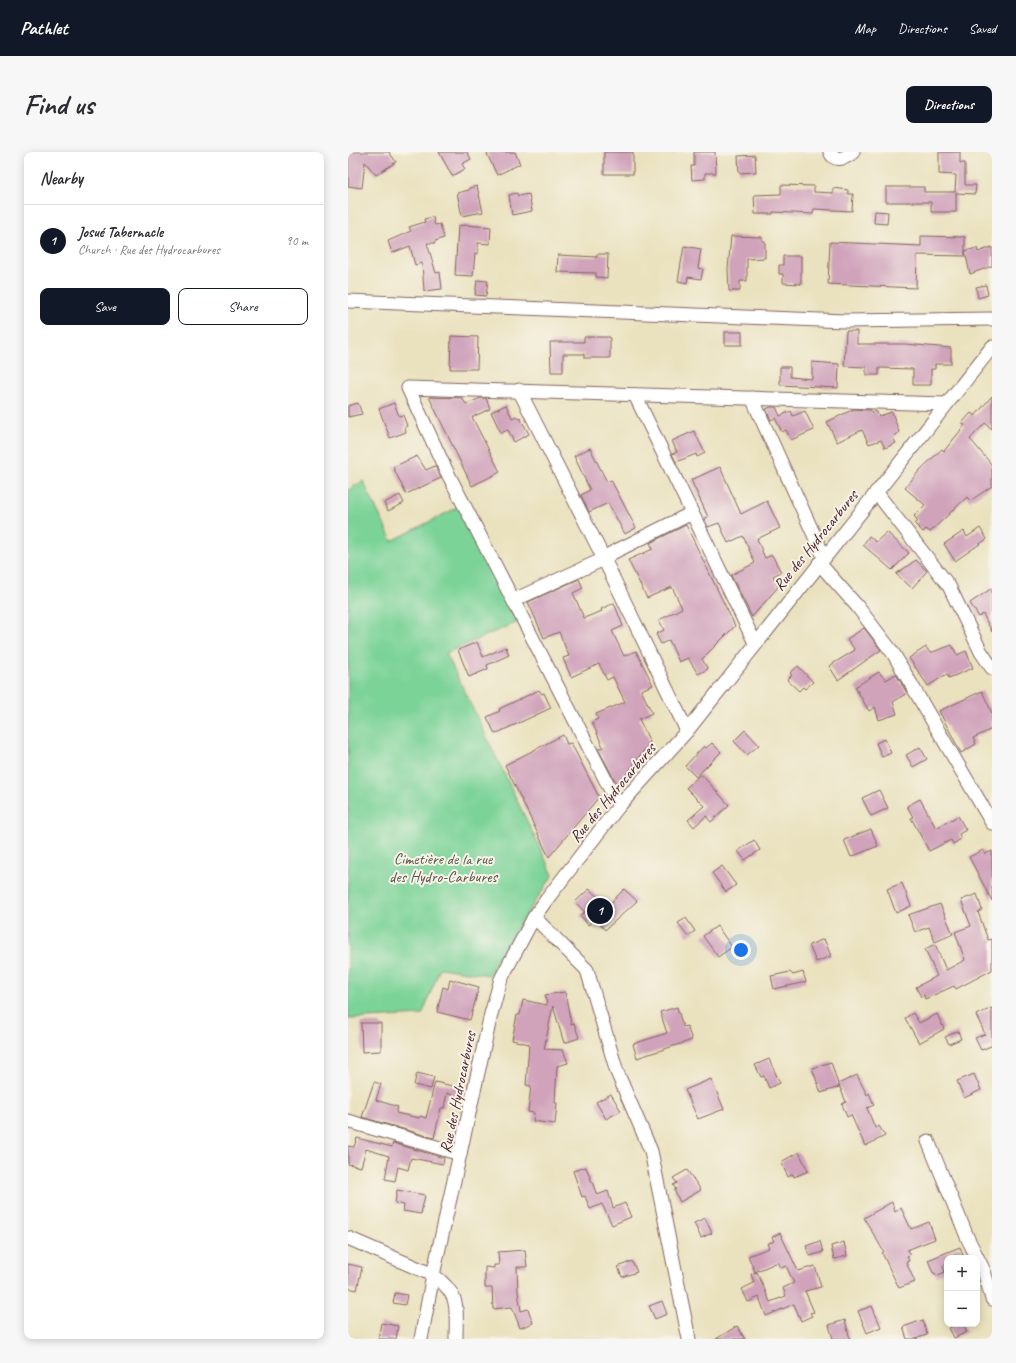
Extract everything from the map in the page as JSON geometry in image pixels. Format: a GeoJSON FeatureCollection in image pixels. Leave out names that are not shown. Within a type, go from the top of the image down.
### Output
{"type":"FeatureCollection","features":[{"type":"Feature","properties":{"kind":"street"},"geometry":{"type":"LineString","coordinates":[[830,152],[831,155],[842,159],[852,152]]}},
{"type":"Feature","properties":{"kind":"street"},"geometry":{"type":"LineString","coordinates":[[348,294],[370,301]]}},
{"type":"Feature","properties":{"kind":"street"},"geometry":{"type":"LineString","coordinates":[[348,301],[845,321],[992,319]]}},
{"type":"Feature","properties":{"kind":"street","name":"Rue des Hydrocarbures"},"geometry":{"type":"LineString","coordinates":[[422,1339],[433,1275],[491,1014],[501,979],[534,917],[618,806],[687,731],[755,643],[992,347]]}},
{"type":"Feature","properties":{"kind":"street"},"geometry":{"type":"LineString","coordinates":[[618,806],[514,600],[444,466],[408,388],[519,390],[946,404]]}},
{"type":"Feature","properties":{"kind":"street"},"geometry":{"type":"LineString","coordinates":[[519,390],[604,559],[687,731]]}},
{"type":"Feature","properties":{"kind":"street"},"geometry":{"type":"LineString","coordinates":[[635,395],[755,643]]}},
{"type":"Feature","properties":{"kind":"street"},"geometry":{"type":"LineString","coordinates":[[752,398],[821,560],[893,653],[992,822]]}},
{"type":"Feature","properties":{"kind":"street"},"geometry":{"type":"LineString","coordinates":[[876,492],[949,586],[981,652],[992,668]]}},
{"type":"Feature","properties":{"kind":"street"},"geometry":{"type":"LineString","coordinates":[[514,600],[604,559],[612,553],[692,513]]}},
{"type":"Feature","properties":{"kind":"street"},"geometry":{"type":"LineString","coordinates":[[534,917],[587,970],[617,1072],[651,1151],[689,1339]]}},
{"type":"Feature","properties":{"kind":"street"},"geometry":{"type":"LineString","coordinates":[[348,1121],[460,1154]]}},
{"type":"Feature","properties":{"kind":"street"},"geometry":{"type":"LineString","coordinates":[[928,1141],[968,1239],[984,1271],[992,1299]]}},
{"type":"Feature","properties":{"kind":"street"},"geometry":{"type":"LineString","coordinates":[[348,1238],[433,1275],[445,1283],[453,1292],[456,1310],[456,1339]]}},
{"type":"Feature","properties":{"kind":"green space","name":"Cimetière de la rue des Hydro-Carbures"},"geometry":{"type":"Polygon","coordinates":[[[363,481],[392,541],[462,505],[518,622],[446,653],[553,875],[501,952],[489,975],[440,968],[422,1015],[348,1019],[348,490],[363,481]]]}},
{"type":"Feature","properties":{"kind":"building"},"geometry":{"type":"Polygon","coordinates":[[[348,152],[389,152],[396,162],[376,175],[365,162],[362,188],[348,186],[348,152]]]}},
{"type":"Feature","properties":{"kind":"building"},"geometry":{"type":"Polygon","coordinates":[[[439,152],[467,152],[471,159],[462,164],[465,169],[452,176],[439,152]]]}},
{"type":"Feature","properties":{"kind":"building"},"geometry":{"type":"Polygon","coordinates":[[[491,152],[515,152],[520,164],[497,175],[487,154],[491,152]]]}},
{"type":"Feature","properties":{"kind":"building"},"geometry":{"type":"Polygon","coordinates":[[[604,152],[633,152],[633,174],[604,174],[604,152]]]}},
{"type":"Feature","properties":{"kind":"building"},"geometry":{"type":"Polygon","coordinates":[[[694,152],[715,152],[716,173],[705,173],[705,179],[692,180],[691,166],[694,166],[694,152]]]}},
{"type":"Feature","properties":{"kind":"building"},"geometry":{"type":"Polygon","coordinates":[[[939,152],[960,152],[960,163],[965,163],[965,185],[976,185],[975,194],[956,193],[956,212],[931,212],[931,202],[886,202],[886,187],[924,187],[924,192],[955,192],[956,175],[939,174],[939,152]]]}},
{"type":"Feature","properties":{"kind":"building"},"geometry":{"type":"Polygon","coordinates":[[[755,155],[756,172],[739,173],[738,156],[755,155]]]}},
{"type":"Feature","properties":{"kind":"building"},"geometry":{"type":"Polygon","coordinates":[[[781,185],[814,186],[814,192],[833,193],[833,188],[848,190],[848,194],[853,194],[852,211],[814,209],[813,214],[773,212],[773,214],[755,214],[754,195],[781,194],[781,185]]]}},
{"type":"Feature","properties":{"kind":"building"},"geometry":{"type":"Polygon","coordinates":[[[477,186],[483,212],[462,216],[457,193],[477,186]]]}},
{"type":"Feature","properties":{"kind":"building"},"geometry":{"type":"Polygon","coordinates":[[[517,193],[518,196],[529,194],[532,211],[512,215],[509,195],[517,193]]]}},
{"type":"Feature","properties":{"kind":"building"},"geometry":{"type":"Polygon","coordinates":[[[875,211],[888,212],[887,224],[874,223],[875,211]]]}},
{"type":"Feature","properties":{"kind":"building"},"geometry":{"type":"Polygon","coordinates":[[[433,217],[435,225],[440,224],[444,238],[435,241],[435,243],[427,243],[436,273],[440,272],[442,289],[424,291],[422,263],[415,265],[410,246],[392,253],[388,241],[411,231],[409,227],[425,222],[424,219],[433,217]]]}},
{"type":"Feature","properties":{"kind":"building"},"geometry":{"type":"Polygon","coordinates":[[[458,226],[491,227],[490,244],[478,243],[478,254],[475,253],[473,276],[455,275],[458,226]]]}},
{"type":"Feature","properties":{"kind":"building"},"geometry":{"type":"Polygon","coordinates":[[[731,236],[762,237],[762,241],[765,241],[765,258],[747,259],[747,281],[740,281],[740,291],[729,291],[728,269],[731,236]]]}},
{"type":"Feature","properties":{"kind":"building"},"geometry":{"type":"Polygon","coordinates":[[[921,236],[965,237],[965,256],[917,255],[916,288],[828,284],[830,242],[921,246],[921,236]]]}},
{"type":"Feature","properties":{"kind":"building"},"geometry":{"type":"Polygon","coordinates":[[[684,246],[701,249],[698,268],[703,269],[701,279],[688,277],[687,283],[678,281],[684,246]]]}},
{"type":"Feature","properties":{"kind":"building"},"geometry":{"type":"Polygon","coordinates":[[[992,247],[992,266],[970,274],[965,251],[977,248],[978,252],[992,247]]]}},
{"type":"Feature","properties":{"kind":"building"},"geometry":{"type":"Polygon","coordinates":[[[597,254],[608,254],[607,278],[596,277],[596,273],[557,272],[558,255],[597,257],[597,254]]]}},
{"type":"Feature","properties":{"kind":"building"},"geometry":{"type":"Polygon","coordinates":[[[783,256],[801,256],[801,284],[783,283],[783,274],[779,274],[779,265],[783,265],[783,256]]]}},
{"type":"Feature","properties":{"kind":"building"},"geometry":{"type":"Polygon","coordinates":[[[477,280],[488,281],[486,296],[475,295],[477,280]]]}},
{"type":"Feature","properties":{"kind":"building"},"geometry":{"type":"Polygon","coordinates":[[[986,285],[988,295],[978,298],[976,287],[986,285]]]}},
{"type":"Feature","properties":{"kind":"building"},"geometry":{"type":"Polygon","coordinates":[[[846,331],[857,331],[857,344],[905,344],[951,348],[951,364],[935,364],[935,369],[931,369],[931,385],[913,385],[913,369],[879,368],[879,375],[866,375],[866,367],[844,366],[846,331]]]}},
{"type":"Feature","properties":{"kind":"building"},"geometry":{"type":"Polygon","coordinates":[[[725,332],[742,332],[742,345],[725,345],[725,332]]]}},
{"type":"Feature","properties":{"kind":"building"},"geometry":{"type":"Polygon","coordinates":[[[451,336],[478,337],[477,369],[450,369],[451,336]]]}},
{"type":"Feature","properties":{"kind":"building"},"geometry":{"type":"Polygon","coordinates":[[[584,337],[610,337],[610,358],[584,358],[584,354],[563,354],[563,372],[551,372],[550,342],[584,342],[584,337]]]}},
{"type":"Feature","properties":{"kind":"building"},"geometry":{"type":"Polygon","coordinates":[[[812,362],[839,364],[838,388],[780,385],[780,367],[790,367],[790,377],[812,379],[812,362]]]}},
{"type":"Feature","properties":{"kind":"building"},"geometry":{"type":"Polygon","coordinates":[[[992,396],[992,429],[985,423],[970,439],[992,465],[992,486],[970,501],[967,497],[930,532],[926,529],[923,532],[915,524],[918,521],[914,516],[925,505],[905,488],[919,471],[942,449],[944,451],[965,425],[962,423],[971,413],[975,416],[992,396]]]}},
{"type":"Feature","properties":{"kind":"building"},"geometry":{"type":"Polygon","coordinates":[[[429,397],[462,398],[466,404],[481,398],[486,398],[490,409],[472,417],[500,472],[472,486],[429,397]]]}},
{"type":"Feature","properties":{"kind":"building"},"geometry":{"type":"Polygon","coordinates":[[[358,403],[362,414],[348,417],[348,406],[358,403]]]}},
{"type":"Feature","properties":{"kind":"building"},"geometry":{"type":"Polygon","coordinates":[[[394,403],[399,416],[403,415],[407,426],[404,428],[406,432],[390,438],[379,409],[394,403]]]}},
{"type":"Feature","properties":{"kind":"building"},"geometry":{"type":"Polygon","coordinates":[[[506,405],[512,418],[516,416],[518,419],[520,418],[529,434],[514,442],[508,430],[501,433],[491,412],[506,405]]]}},
{"type":"Feature","properties":{"kind":"building"},"geometry":{"type":"Polygon","coordinates":[[[776,407],[780,416],[791,411],[793,416],[805,411],[814,430],[791,440],[786,430],[782,432],[775,418],[771,420],[766,409],[776,407]]]}},
{"type":"Feature","properties":{"kind":"building"},"geometry":{"type":"Polygon","coordinates":[[[854,409],[871,410],[872,413],[876,411],[879,416],[892,412],[899,432],[893,438],[896,443],[885,448],[881,440],[869,444],[862,430],[837,442],[827,422],[854,409]]]}},
{"type":"Feature","properties":{"kind":"building"},"geometry":{"type":"Polygon","coordinates":[[[694,431],[705,453],[697,457],[696,454],[676,462],[672,454],[677,452],[672,441],[694,431]]]}},
{"type":"Feature","properties":{"kind":"building"},"geometry":{"type":"Polygon","coordinates":[[[590,448],[607,482],[611,480],[636,528],[625,534],[608,503],[589,512],[581,495],[590,490],[574,456],[590,448]]]}},
{"type":"Feature","properties":{"kind":"building"},"geometry":{"type":"Polygon","coordinates":[[[417,456],[426,470],[435,466],[441,478],[406,494],[393,467],[417,456]]]}},
{"type":"Feature","properties":{"kind":"building"},"geometry":{"type":"Polygon","coordinates":[[[720,467],[741,514],[767,501],[780,528],[757,539],[765,558],[772,555],[781,572],[773,576],[778,587],[752,617],[731,575],[755,563],[743,536],[728,543],[719,523],[708,527],[704,518],[708,517],[691,480],[720,467]]]}},
{"type":"Feature","properties":{"kind":"building"},"geometry":{"type":"Polygon","coordinates":[[[400,495],[404,503],[388,511],[384,503],[400,495]]]}},
{"type":"Feature","properties":{"kind":"building"},"geometry":{"type":"Polygon","coordinates":[[[686,525],[735,626],[702,659],[708,669],[698,674],[688,658],[679,662],[669,640],[661,644],[656,634],[664,630],[659,620],[682,608],[672,587],[647,598],[628,560],[653,549],[650,543],[686,525]]]}},
{"type":"Feature","properties":{"kind":"building"},"geometry":{"type":"Polygon","coordinates":[[[980,528],[987,539],[955,561],[944,544],[964,531],[967,537],[980,528]]]}},
{"type":"Feature","properties":{"kind":"building"},"geometry":{"type":"Polygon","coordinates":[[[887,532],[909,553],[892,570],[863,545],[869,536],[876,542],[887,532]]]}},
{"type":"Feature","properties":{"kind":"building"},"geometry":{"type":"Polygon","coordinates":[[[916,560],[927,571],[912,588],[896,574],[916,560]]]}},
{"type":"Feature","properties":{"kind":"building"},"geometry":{"type":"Polygon","coordinates":[[[579,579],[583,588],[573,593],[584,618],[602,611],[601,609],[614,603],[623,626],[612,631],[624,656],[636,651],[653,685],[641,690],[652,713],[639,719],[650,742],[618,786],[598,749],[603,747],[592,722],[598,719],[596,714],[625,702],[613,677],[607,680],[599,664],[571,677],[563,658],[569,656],[559,632],[544,638],[528,602],[579,579]]]}},
{"type":"Feature","properties":{"kind":"building"},"geometry":{"type":"Polygon","coordinates":[[[992,588],[992,632],[983,614],[979,617],[970,603],[992,588]]]}},
{"type":"Feature","properties":{"kind":"building"},"geometry":{"type":"Polygon","coordinates":[[[864,628],[881,650],[838,680],[829,666],[855,650],[847,639],[864,628]]]}},
{"type":"Feature","properties":{"kind":"building"},"geometry":{"type":"Polygon","coordinates":[[[477,642],[483,657],[506,647],[509,655],[487,665],[488,669],[469,677],[458,650],[477,642]]]}},
{"type":"Feature","properties":{"kind":"building"},"geometry":{"type":"Polygon","coordinates":[[[952,645],[957,655],[966,651],[973,668],[949,678],[947,674],[928,686],[909,658],[926,647],[930,653],[952,645]]]}},
{"type":"Feature","properties":{"kind":"building"},"geometry":{"type":"Polygon","coordinates":[[[798,666],[813,682],[805,689],[803,687],[799,691],[787,680],[792,675],[790,673],[798,666]]]}},
{"type":"Feature","properties":{"kind":"building"},"geometry":{"type":"Polygon","coordinates":[[[879,672],[886,680],[896,674],[907,693],[893,702],[897,714],[879,720],[875,707],[869,711],[855,687],[879,672]]]}},
{"type":"Feature","properties":{"kind":"building"},"geometry":{"type":"Polygon","coordinates":[[[539,690],[542,694],[544,693],[551,708],[495,734],[487,717],[500,711],[499,709],[539,690]]]}},
{"type":"Feature","properties":{"kind":"building"},"geometry":{"type":"Polygon","coordinates":[[[982,691],[992,713],[992,729],[973,738],[976,744],[961,753],[939,711],[982,691]]]}},
{"type":"Feature","properties":{"kind":"building"},"geometry":{"type":"Polygon","coordinates":[[[745,730],[759,745],[747,755],[734,741],[745,730]]]}},
{"type":"Feature","properties":{"kind":"building"},"geometry":{"type":"Polygon","coordinates":[[[563,735],[567,744],[571,743],[599,797],[549,857],[505,765],[563,735]]]}},
{"type":"Feature","properties":{"kind":"building"},"geometry":{"type":"Polygon","coordinates":[[[885,739],[891,753],[882,757],[876,743],[885,739]]]}},
{"type":"Feature","properties":{"kind":"building"},"geometry":{"type":"Polygon","coordinates":[[[712,743],[721,752],[696,777],[685,766],[704,746],[706,748],[712,743]]]}},
{"type":"Feature","properties":{"kind":"building"},"geometry":{"type":"Polygon","coordinates":[[[920,747],[927,759],[913,767],[906,755],[920,747]]]}},
{"type":"Feature","properties":{"kind":"building"},"geometry":{"type":"Polygon","coordinates":[[[701,774],[729,805],[711,822],[706,816],[694,827],[688,820],[704,806],[686,788],[701,774]]]}},
{"type":"Feature","properties":{"kind":"building"},"geometry":{"type":"Polygon","coordinates":[[[879,790],[888,808],[871,816],[862,798],[879,790]]]}},
{"type":"Feature","properties":{"kind":"building"},"geometry":{"type":"Polygon","coordinates":[[[920,799],[936,828],[958,816],[966,830],[959,834],[961,839],[953,844],[951,840],[929,851],[911,818],[913,817],[907,806],[920,799]]]}},
{"type":"Feature","properties":{"kind":"building"},"geometry":{"type":"Polygon","coordinates":[[[871,829],[878,846],[851,857],[844,840],[871,829]]]}},
{"type":"Feature","properties":{"kind":"building"},"geometry":{"type":"Polygon","coordinates":[[[754,840],[760,850],[745,860],[738,851],[754,840]]]}},
{"type":"Feature","properties":{"kind":"building"},"geometry":{"type":"Polygon","coordinates":[[[983,850],[985,854],[992,851],[992,901],[969,857],[983,850]]]}},
{"type":"Feature","properties":{"kind":"building"},"geometry":{"type":"Polygon","coordinates":[[[722,866],[736,885],[726,892],[712,873],[722,866]]]}},
{"type":"Feature","properties":{"kind":"building"},"geometry":{"type":"Polygon","coordinates":[[[902,883],[911,906],[896,913],[887,889],[902,883]]]}},
{"type":"Feature","properties":{"kind":"building"},"geometry":{"type":"Polygon","coordinates":[[[589,889],[608,906],[624,889],[637,901],[605,930],[595,919],[588,925],[580,915],[585,912],[575,902],[589,889]]]}},
{"type":"Feature","properties":{"kind":"building"},"geometry":{"type":"Polygon","coordinates":[[[977,894],[982,910],[978,912],[988,940],[992,939],[992,970],[956,989],[954,986],[925,999],[924,995],[921,997],[916,987],[937,976],[925,949],[935,944],[946,970],[965,960],[955,932],[971,926],[961,900],[977,894]]]}},
{"type":"Feature","properties":{"kind":"building"},"geometry":{"type":"Polygon","coordinates":[[[940,904],[953,934],[935,942],[929,927],[915,932],[908,915],[940,904]]]}},
{"type":"Feature","properties":{"kind":"building"},"geometry":{"type":"Polygon","coordinates":[[[686,918],[695,931],[688,936],[678,923],[686,918]]]}},
{"type":"Feature","properties":{"kind":"building"},"geometry":{"type":"Polygon","coordinates":[[[717,926],[732,947],[718,957],[703,936],[717,926]]]}},
{"type":"Feature","properties":{"kind":"building"},"geometry":{"type":"Polygon","coordinates":[[[824,939],[831,956],[816,962],[809,945],[824,939]]]}},
{"type":"Feature","properties":{"kind":"building"},"geometry":{"type":"Polygon","coordinates":[[[790,972],[793,975],[803,972],[806,982],[774,989],[771,976],[790,972]]]}},
{"type":"Feature","properties":{"kind":"building"},"geometry":{"type":"Polygon","coordinates":[[[450,979],[479,987],[470,1020],[437,1012],[443,987],[448,989],[450,979]]]}},
{"type":"Feature","properties":{"kind":"building"},"geometry":{"type":"Polygon","coordinates":[[[565,992],[571,1024],[574,1023],[579,1038],[564,1043],[553,1006],[544,1049],[563,1050],[568,1063],[557,1066],[555,1103],[557,1103],[555,1124],[533,1121],[534,1113],[528,1112],[531,1086],[526,1085],[529,1044],[512,1040],[517,1015],[520,1015],[523,1000],[547,1005],[545,995],[565,992]]]}},
{"type":"Feature","properties":{"kind":"building"},"geometry":{"type":"Polygon","coordinates":[[[677,1007],[683,1027],[687,1026],[692,1040],[637,1058],[633,1044],[667,1033],[660,1012],[677,1007]]]}},
{"type":"Feature","properties":{"kind":"building"},"geometry":{"type":"Polygon","coordinates":[[[992,1008],[992,1047],[991,1046],[981,1050],[975,1038],[985,1034],[976,1015],[992,1008]]]}},
{"type":"Feature","properties":{"kind":"building"},"geometry":{"type":"Polygon","coordinates":[[[913,1013],[919,1023],[937,1014],[944,1029],[919,1043],[905,1018],[913,1013]]]}},
{"type":"Feature","properties":{"kind":"building"},"geometry":{"type":"Polygon","coordinates":[[[361,1023],[381,1023],[381,1051],[362,1052],[361,1023]]]}},
{"type":"Feature","properties":{"kind":"building"},"geometry":{"type":"Polygon","coordinates":[[[958,1031],[961,1039],[949,1044],[945,1037],[958,1031]]]}},
{"type":"Feature","properties":{"kind":"building"},"geometry":{"type":"Polygon","coordinates":[[[769,1059],[780,1083],[769,1088],[764,1076],[761,1077],[755,1065],[769,1059]]]}},
{"type":"Feature","properties":{"kind":"building"},"geometry":{"type":"Polygon","coordinates":[[[831,1062],[838,1084],[857,1075],[867,1095],[869,1093],[874,1105],[867,1108],[875,1128],[879,1126],[885,1136],[865,1146],[851,1115],[847,1117],[842,1104],[846,1102],[839,1085],[839,1087],[821,1093],[812,1068],[831,1062]]]}},
{"type":"Feature","properties":{"kind":"building"},"geometry":{"type":"Polygon","coordinates":[[[417,1073],[434,1077],[431,1089],[414,1085],[417,1073]]]}},
{"type":"Feature","properties":{"kind":"building"},"geometry":{"type":"Polygon","coordinates":[[[974,1074],[981,1090],[964,1098],[957,1081],[974,1074]]]}},
{"type":"Feature","properties":{"kind":"building"},"geometry":{"type":"Polygon","coordinates":[[[711,1079],[724,1109],[698,1119],[685,1090],[711,1079]]]}},
{"type":"Feature","properties":{"kind":"building"},"geometry":{"type":"Polygon","coordinates":[[[374,1082],[381,1084],[376,1100],[398,1107],[396,1113],[419,1118],[420,1116],[426,1118],[435,1082],[461,1088],[458,1097],[447,1093],[444,1108],[441,1108],[434,1138],[362,1117],[374,1082]]]}},
{"type":"Feature","properties":{"kind":"building"},"geometry":{"type":"Polygon","coordinates":[[[611,1094],[621,1111],[606,1119],[596,1102],[611,1094]]]}},
{"type":"Feature","properties":{"kind":"building"},"geometry":{"type":"Polygon","coordinates":[[[357,1138],[392,1147],[393,1143],[444,1158],[443,1164],[411,1158],[408,1170],[398,1167],[395,1181],[385,1179],[389,1156],[366,1149],[361,1167],[348,1164],[348,1146],[354,1147],[357,1138]]]}},
{"type":"Feature","properties":{"kind":"building"},"geometry":{"type":"Polygon","coordinates":[[[799,1152],[808,1171],[794,1177],[793,1174],[788,1177],[781,1162],[799,1152]]]}},
{"type":"Feature","properties":{"kind":"building"},"geometry":{"type":"Polygon","coordinates":[[[586,1167],[597,1195],[608,1191],[613,1208],[625,1203],[631,1217],[612,1225],[602,1204],[590,1209],[585,1196],[582,1197],[573,1171],[586,1167]]]}},
{"type":"Feature","properties":{"kind":"building"},"geometry":{"type":"Polygon","coordinates":[[[687,1170],[701,1190],[680,1202],[674,1190],[676,1189],[673,1185],[677,1183],[673,1178],[687,1170]]]}},
{"type":"Feature","properties":{"kind":"building"},"geometry":{"type":"Polygon","coordinates":[[[397,1190],[425,1195],[421,1214],[403,1211],[404,1205],[395,1203],[397,1190]]]}},
{"type":"Feature","properties":{"kind":"building"},"geometry":{"type":"Polygon","coordinates":[[[892,1202],[895,1212],[901,1208],[911,1229],[929,1222],[935,1239],[907,1250],[910,1255],[907,1256],[909,1261],[906,1262],[915,1282],[899,1288],[882,1253],[884,1252],[864,1218],[892,1202]]]}},
{"type":"Feature","properties":{"kind":"building"},"geometry":{"type":"Polygon","coordinates":[[[705,1218],[712,1233],[701,1238],[694,1223],[705,1218]]]}},
{"type":"Feature","properties":{"kind":"building"},"geometry":{"type":"Polygon","coordinates":[[[780,1233],[798,1271],[815,1266],[821,1287],[805,1291],[814,1312],[810,1313],[812,1316],[801,1321],[794,1304],[766,1316],[759,1297],[748,1302],[742,1289],[754,1283],[751,1274],[757,1272],[770,1302],[786,1296],[783,1288],[794,1283],[786,1266],[781,1268],[778,1262],[755,1272],[748,1256],[769,1248],[767,1244],[774,1241],[772,1237],[780,1233]]]}},
{"type":"Feature","properties":{"kind":"building"},"geometry":{"type":"Polygon","coordinates":[[[820,1241],[823,1252],[810,1256],[806,1246],[820,1241]]]}},
{"type":"Feature","properties":{"kind":"building"},"geometry":{"type":"Polygon","coordinates":[[[844,1242],[847,1256],[834,1259],[831,1246],[844,1242]]]}},
{"type":"Feature","properties":{"kind":"building"},"geometry":{"type":"Polygon","coordinates":[[[960,1247],[963,1255],[944,1255],[944,1272],[936,1276],[935,1273],[933,1273],[928,1260],[960,1247]]]}},
{"type":"Feature","properties":{"kind":"building"},"geometry":{"type":"Polygon","coordinates":[[[525,1250],[527,1267],[517,1267],[518,1292],[521,1311],[528,1309],[533,1323],[520,1328],[512,1307],[493,1309],[492,1288],[485,1288],[485,1267],[494,1268],[494,1265],[499,1265],[498,1252],[525,1250]]]}},
{"type":"Feature","properties":{"kind":"building"},"geometry":{"type":"Polygon","coordinates":[[[632,1261],[637,1272],[622,1277],[618,1267],[632,1261]]]}},
{"type":"Feature","properties":{"kind":"building"},"geometry":{"type":"Polygon","coordinates":[[[348,1264],[362,1267],[357,1290],[348,1288],[348,1264]]]}},
{"type":"Feature","properties":{"kind":"building"},"geometry":{"type":"Polygon","coordinates":[[[395,1293],[407,1295],[405,1305],[393,1303],[395,1293]]]}},
{"type":"Feature","properties":{"kind":"building"},"geometry":{"type":"Polygon","coordinates":[[[662,1301],[667,1314],[655,1319],[649,1306],[662,1301]]]}},
{"type":"Feature","properties":{"kind":"building"},"geometry":{"type":"Polygon","coordinates":[[[872,1306],[881,1327],[867,1333],[858,1311],[872,1306]]]}},
{"type":"Feature","properties":{"kind":"building"},"geometry":{"type":"Polygon","coordinates":[[[845,1320],[850,1339],[833,1339],[829,1325],[845,1320]]]}},
{"type":"Feature","properties":{"kind":"building"},"geometry":{"type":"Polygon","coordinates":[[[923,1320],[927,1335],[915,1339],[907,1339],[903,1327],[923,1320]]]}},
{"type":"Feature","properties":{"kind":"building"},"geometry":{"type":"Polygon","coordinates":[[[381,1323],[398,1326],[396,1339],[378,1339],[381,1323]]]}},
{"type":"Feature","properties":{"kind":"building"},"geometry":{"type":"Polygon","coordinates":[[[737,1326],[745,1339],[716,1339],[737,1326]]]}},
{"type":"Feature","properties":{"kind":"building"},"geometry":{"type":"Polygon","coordinates":[[[964,1327],[967,1332],[954,1338],[949,1328],[964,1327]]]}},
{"type":"Feature","properties":{"kind":"place","name":"Josué Tabernacle"},"geometry":{"type":"Point","coordinates":[600,911]}}]}
